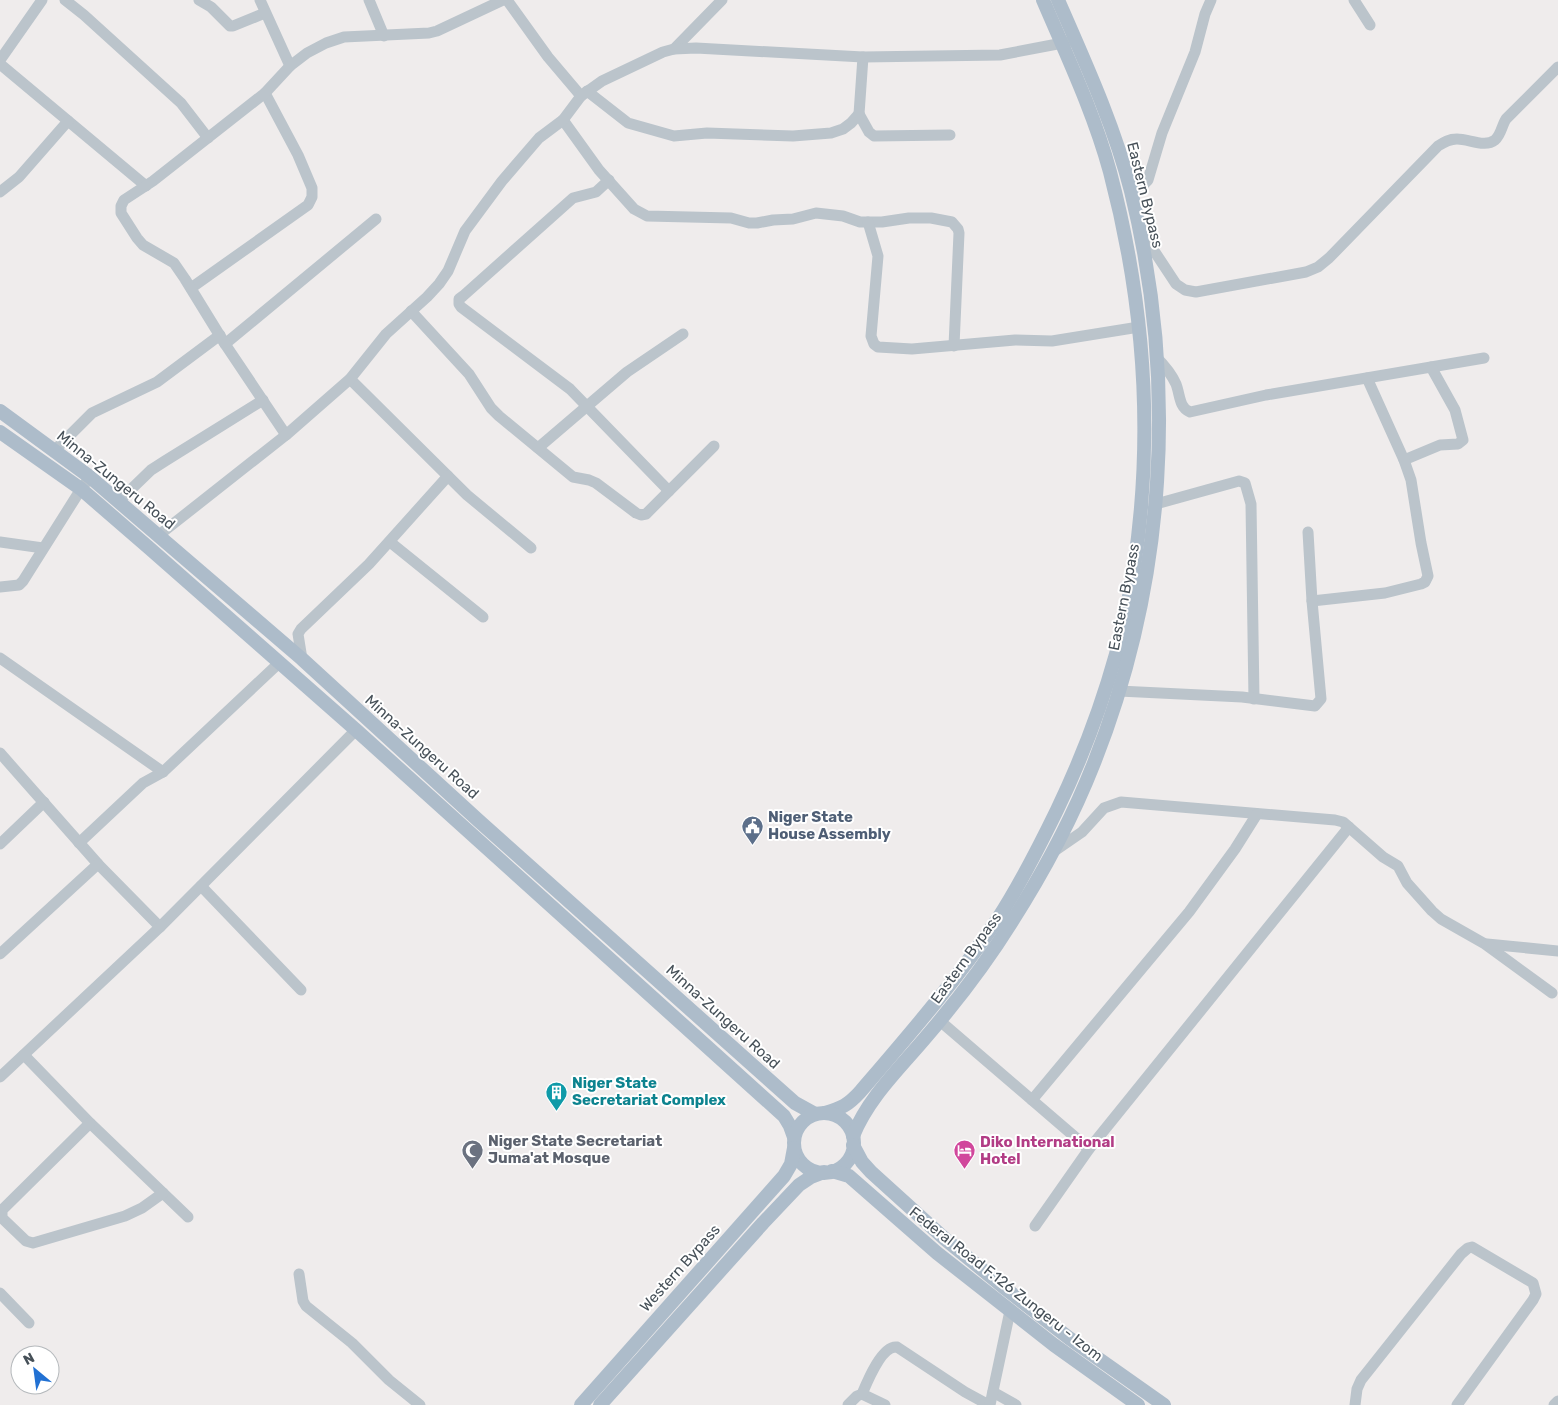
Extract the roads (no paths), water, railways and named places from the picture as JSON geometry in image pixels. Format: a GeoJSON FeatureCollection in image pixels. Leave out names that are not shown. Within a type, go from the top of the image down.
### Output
{"type":"FeatureCollection","features":[{"type":"Feature","properties":{"kind":"main road","name":"Eastern Bypass"},"geometry":{"type":"LineString","coordinates":[[853,1141],[867,1107],[967,986],[1010,924],[1052,853],[1094,763],[1119,691],[1130,655],[1154,531],[1159,445],[1159,402],[1151,300],[1139,229],[1123,165],[1099,95],[1043,0]]}},
{"type":"Feature","properties":{"kind":"main road","name":"Eastern Bypass"},"geometry":{"type":"LineString","coordinates":[[820,1114],[842,1108],[860,1092],[956,979],[1008,902],[1039,846],[1074,774],[1092,728],[1117,652],[1129,598],[1140,527],[1145,445],[1145,404],[1135,292],[1125,232],[1109,169],[1086,101],[1058,0]]}},
{"type":"Feature","properties":{"kind":"main road","name":"Minna-Zungeru Road"},"geometry":{"type":"LineString","coordinates":[[0,411],[90,477],[159,535],[302,658],[479,821],[795,1103],[820,1114]]}},
{"type":"Feature","properties":{"kind":"main road","name":"Minna-Zungeru Road"},"geometry":{"type":"LineString","coordinates":[[0,432],[80,489],[356,730],[784,1116],[790,1126],[794,1143]]}},
{"type":"Feature","properties":{"kind":"main road"},"geometry":{"type":"LineString","coordinates":[[469,832],[479,821]]}},
{"type":"Feature","properties":{"kind":"main road","name":"Federal Road F.126 Zungeru - Izom"},"geometry":{"type":"LineString","coordinates":[[820,1114],[835,1115],[843,1120],[849,1127],[862,1162],[945,1239],[1006,1290],[1108,1367],[1164,1405]]}},
{"type":"Feature","properties":{"kind":"main road"},"geometry":{"type":"LineString","coordinates":[[794,1143],[798,1127],[805,1119],[820,1114]]}},
{"type":"Feature","properties":{"kind":"main road"},"geometry":{"type":"LineString","coordinates":[[600,1405],[793,1192],[811,1178],[840,1167],[847,1161],[851,1154],[853,1141]]}},
{"type":"Feature","properties":{"kind":"main road","name":"Federal Road F.126 Zungeru - Izom"},"geometry":{"type":"LineString","coordinates":[[794,1143],[798,1158],[804,1166],[813,1171],[849,1176],[937,1254],[1100,1379],[1138,1405]]}},
{"type":"Feature","properties":{"kind":"main road","name":"Western Bypass"},"geometry":{"type":"LineString","coordinates":[[581,1405],[784,1176],[790,1164],[794,1143]]}},
{"type":"Feature","properties":{"kind":"main road"},"geometry":{"type":"LineString","coordinates":[[1100,1379],[1108,1367]]}},
{"type":"Feature","properties":{"kind":"street"},"geometry":{"type":"LineString","coordinates":[[42,0],[0,62],[146,186]]}},
{"type":"Feature","properties":{"kind":"street"},"geometry":{"type":"LineString","coordinates":[[65,0],[181,103],[208,138]]}},
{"type":"Feature","properties":{"kind":"street"},"geometry":{"type":"LineString","coordinates":[[199,0],[211,7],[230,26],[266,13]]}},
{"type":"Feature","properties":{"kind":"street"},"geometry":{"type":"LineString","coordinates":[[260,0],[290,66]]}},
{"type":"Feature","properties":{"kind":"street"},"geometry":{"type":"LineString","coordinates":[[369,0],[384,36]]}},
{"type":"Feature","properties":{"kind":"street"},"geometry":{"type":"LineString","coordinates":[[286,435],[222,340],[174,263],[143,245],[121,213],[121,206],[124,200],[146,186],[265,93],[290,66],[306,53],[326,43],[344,38],[437,31],[505,0],[548,57],[584,93],[628,123],[674,136],[707,133],[794,136],[843,129],[859,114]]}},
{"type":"Feature","properties":{"kind":"street"},"geometry":{"type":"LineString","coordinates":[[674,49],[722,0]]}},
{"type":"Feature","properties":{"kind":"street"},"geometry":{"type":"LineString","coordinates":[[1130,191],[1143,186],[1148,180],[1162,133],[1195,52],[1204,14],[1211,0]]}},
{"type":"Feature","properties":{"kind":"street"},"geometry":{"type":"LineString","coordinates":[[1354,0],[1370,25]]}},
{"type":"Feature","properties":{"kind":"street"},"geometry":{"type":"LineString","coordinates":[[159,535],[286,435],[350,379],[386,334],[439,284],[448,271],[466,231],[502,181],[539,138],[563,120],[584,93],[602,81],[633,65],[674,49],[696,48],[863,58],[1000,56],[1069,42]]}},
{"type":"Feature","properties":{"kind":"street"},"geometry":{"type":"LineString","coordinates":[[863,58],[859,114],[869,132],[874,136],[950,135]]}},
{"type":"Feature","properties":{"kind":"street"},"geometry":{"type":"LineString","coordinates":[[1139,229],[1176,284],[1185,290],[1196,292],[1306,272],[1318,267],[1329,258],[1438,146],[1446,141],[1456,139],[1487,144],[1495,140],[1500,135],[1506,119],[1558,67]]}},
{"type":"Feature","properties":{"kind":"street"},"geometry":{"type":"LineString","coordinates":[[191,288],[308,205],[312,197],[312,188],[298,155],[265,93]]}},
{"type":"Feature","properties":{"kind":"street"},"geometry":{"type":"LineString","coordinates":[[563,120],[608,180],[634,209],[647,216],[731,218],[757,224],[823,214],[843,216],[860,222],[882,222],[909,218],[931,218],[952,222],[959,233],[954,346]]}},
{"type":"Feature","properties":{"kind":"street"},"geometry":{"type":"LineString","coordinates":[[0,192],[19,177],[68,121]]}},
{"type":"Feature","properties":{"kind":"street"},"geometry":{"type":"LineString","coordinates":[[608,180],[596,192],[573,198],[459,299],[459,304],[570,389],[669,491]]}},
{"type":"Feature","properties":{"kind":"street"},"geometry":{"type":"LineString","coordinates":[[54,451],[92,413],[157,382],[222,340],[376,219]]}},
{"type":"Feature","properties":{"kind":"street"},"geometry":{"type":"LineString","coordinates":[[868,222],[878,256],[871,336],[874,344],[878,347],[912,349],[1015,340],[1052,342],[1139,328]]}},
{"type":"Feature","properties":{"kind":"street"},"geometry":{"type":"LineString","coordinates":[[411,311],[469,374],[495,412],[573,477],[596,483],[636,513],[646,514],[714,446]]}},
{"type":"Feature","properties":{"kind":"street"},"geometry":{"type":"LineString","coordinates":[[538,448],[641,362],[683,334]]}},
{"type":"Feature","properties":{"kind":"street"},"geometry":{"type":"LineString","coordinates":[[1156,357],[1168,369],[1176,383],[1182,407],[1190,412],[1266,394],[1484,358]]}},
{"type":"Feature","properties":{"kind":"street"},"geometry":{"type":"LineString","coordinates":[[1404,460],[1440,445],[1458,444],[1463,440],[1455,410],[1431,367]]}},
{"type":"Feature","properties":{"kind":"street"},"geometry":{"type":"LineString","coordinates":[[1312,600],[1385,593],[1425,582],[1428,576],[1414,493],[1404,460],[1367,378]]}},
{"type":"Feature","properties":{"kind":"street"},"geometry":{"type":"LineString","coordinates":[[350,379],[468,495],[530,548]]}},
{"type":"Feature","properties":{"kind":"street"},"geometry":{"type":"LineString","coordinates":[[119,501],[151,470],[165,460],[263,400]]}},
{"type":"Feature","properties":{"kind":"street"},"geometry":{"type":"LineString","coordinates":[[302,658],[298,634],[301,629],[390,542],[448,476]]}},
{"type":"Feature","properties":{"kind":"street"},"geometry":{"type":"LineString","coordinates":[[0,587],[19,585],[23,581],[80,489],[90,477]]}},
{"type":"Feature","properties":{"kind":"street"},"geometry":{"type":"LineString","coordinates":[[1156,504],[1239,481],[1245,483],[1251,504],[1254,699]]}},
{"type":"Feature","properties":{"kind":"street"},"geometry":{"type":"LineString","coordinates":[[1119,691],[1254,699],[1315,706],[1320,703],[1322,699],[1312,600],[1308,532]]}},
{"type":"Feature","properties":{"kind":"street"},"geometry":{"type":"LineString","coordinates":[[0,542],[43,548]]}},
{"type":"Feature","properties":{"kind":"street"},"geometry":{"type":"LineString","coordinates":[[390,542],[482,617]]}},
{"type":"Feature","properties":{"kind":"street"},"geometry":{"type":"LineString","coordinates":[[0,658],[163,772]]}},
{"type":"Feature","properties":{"kind":"street"},"geometry":{"type":"LineString","coordinates":[[79,843],[143,783],[163,772],[279,663]]}},
{"type":"Feature","properties":{"kind":"street"},"geometry":{"type":"LineString","coordinates":[[0,1077],[160,927],[356,730]]}},
{"type":"Feature","properties":{"kind":"street"},"geometry":{"type":"LineString","coordinates":[[0,753],[98,864],[160,927]]}},
{"type":"Feature","properties":{"kind":"street"},"geometry":{"type":"LineString","coordinates":[[0,844],[44,802]]}},
{"type":"Feature","properties":{"kind":"street"},"geometry":{"type":"LineString","coordinates":[[1052,853],[1082,832],[1104,808],[1121,802],[1343,822],[1383,857],[1398,866],[1407,883],[1441,919],[1485,944],[1552,994]]}},
{"type":"Feature","properties":{"kind":"street"},"geometry":{"type":"LineString","coordinates":[[1032,1100],[1189,912],[1235,849],[1257,814]]}},
{"type":"Feature","properties":{"kind":"street"},"geometry":{"type":"LineString","coordinates":[[1035,1226],[1089,1149],[1349,827]]}},
{"type":"Feature","properties":{"kind":"street"},"geometry":{"type":"LineString","coordinates":[[0,954],[98,864]]}},
{"type":"Feature","properties":{"kind":"street"},"geometry":{"type":"LineString","coordinates":[[201,886],[301,990]]}},
{"type":"Feature","properties":{"kind":"street"},"geometry":{"type":"LineString","coordinates":[[1485,944],[1558,951]]}},
{"type":"Feature","properties":{"kind":"street"},"geometry":{"type":"LineString","coordinates":[[940,1021],[1089,1149]]}},
{"type":"Feature","properties":{"kind":"street"},"geometry":{"type":"LineString","coordinates":[[24,1055],[90,1123],[188,1217]]}},
{"type":"Feature","properties":{"kind":"street"},"geometry":{"type":"LineString","coordinates":[[90,1123],[2,1210],[2,1218],[26,1241],[33,1243],[125,1216],[142,1208],[163,1193]]}},
{"type":"Feature","properties":{"kind":"street"},"geometry":{"type":"LineString","coordinates":[[1356,1405],[1356,1389],[1361,1380],[1461,1254],[1472,1247],[1532,1282],[1536,1294],[1456,1405]]}},
{"type":"Feature","properties":{"kind":"street"},"geometry":{"type":"LineString","coordinates":[[299,1274],[303,1301],[306,1306],[420,1405]]}},
{"type":"Feature","properties":{"kind":"street"},"geometry":{"type":"LineString","coordinates":[[0,1292],[29,1323]]}},
{"type":"Feature","properties":{"kind":"street"},"geometry":{"type":"LineString","coordinates":[[848,1405],[857,1396],[862,1394],[885,1351],[894,1346],[965,1392],[990,1405],[1010,1311]]}},
{"type":"Feature","properties":{"kind":"street"},"geometry":{"type":"LineString","coordinates":[[993,1392],[1016,1405]]}},
{"type":"Feature","properties":{"kind":"street"},"geometry":{"type":"LineString","coordinates":[[862,1394],[884,1405]]}},
{"type":"Feature","properties":{"kind":"street"},"geometry":{"type":"LineString","coordinates":[[1554,1405],[1558,1401]]}},
{"type":"Feature","properties":{"kind":"place","name":"Niger State House Assembly"},"geometry":{"type":"Point","coordinates":[752,845]}},
{"type":"Feature","properties":{"kind":"place","name":"Niger State Secretariat Complex"},"geometry":{"type":"Point","coordinates":[556,1111]}},
{"type":"Feature","properties":{"kind":"place","name":"Niger State Secretariat Juma'at Mosque"},"geometry":{"type":"Point","coordinates":[472,1169]}},
{"type":"Feature","properties":{"kind":"place","name":"Diko International Hotel"},"geometry":{"type":"Point","coordinates":[964,1170]}}]}
